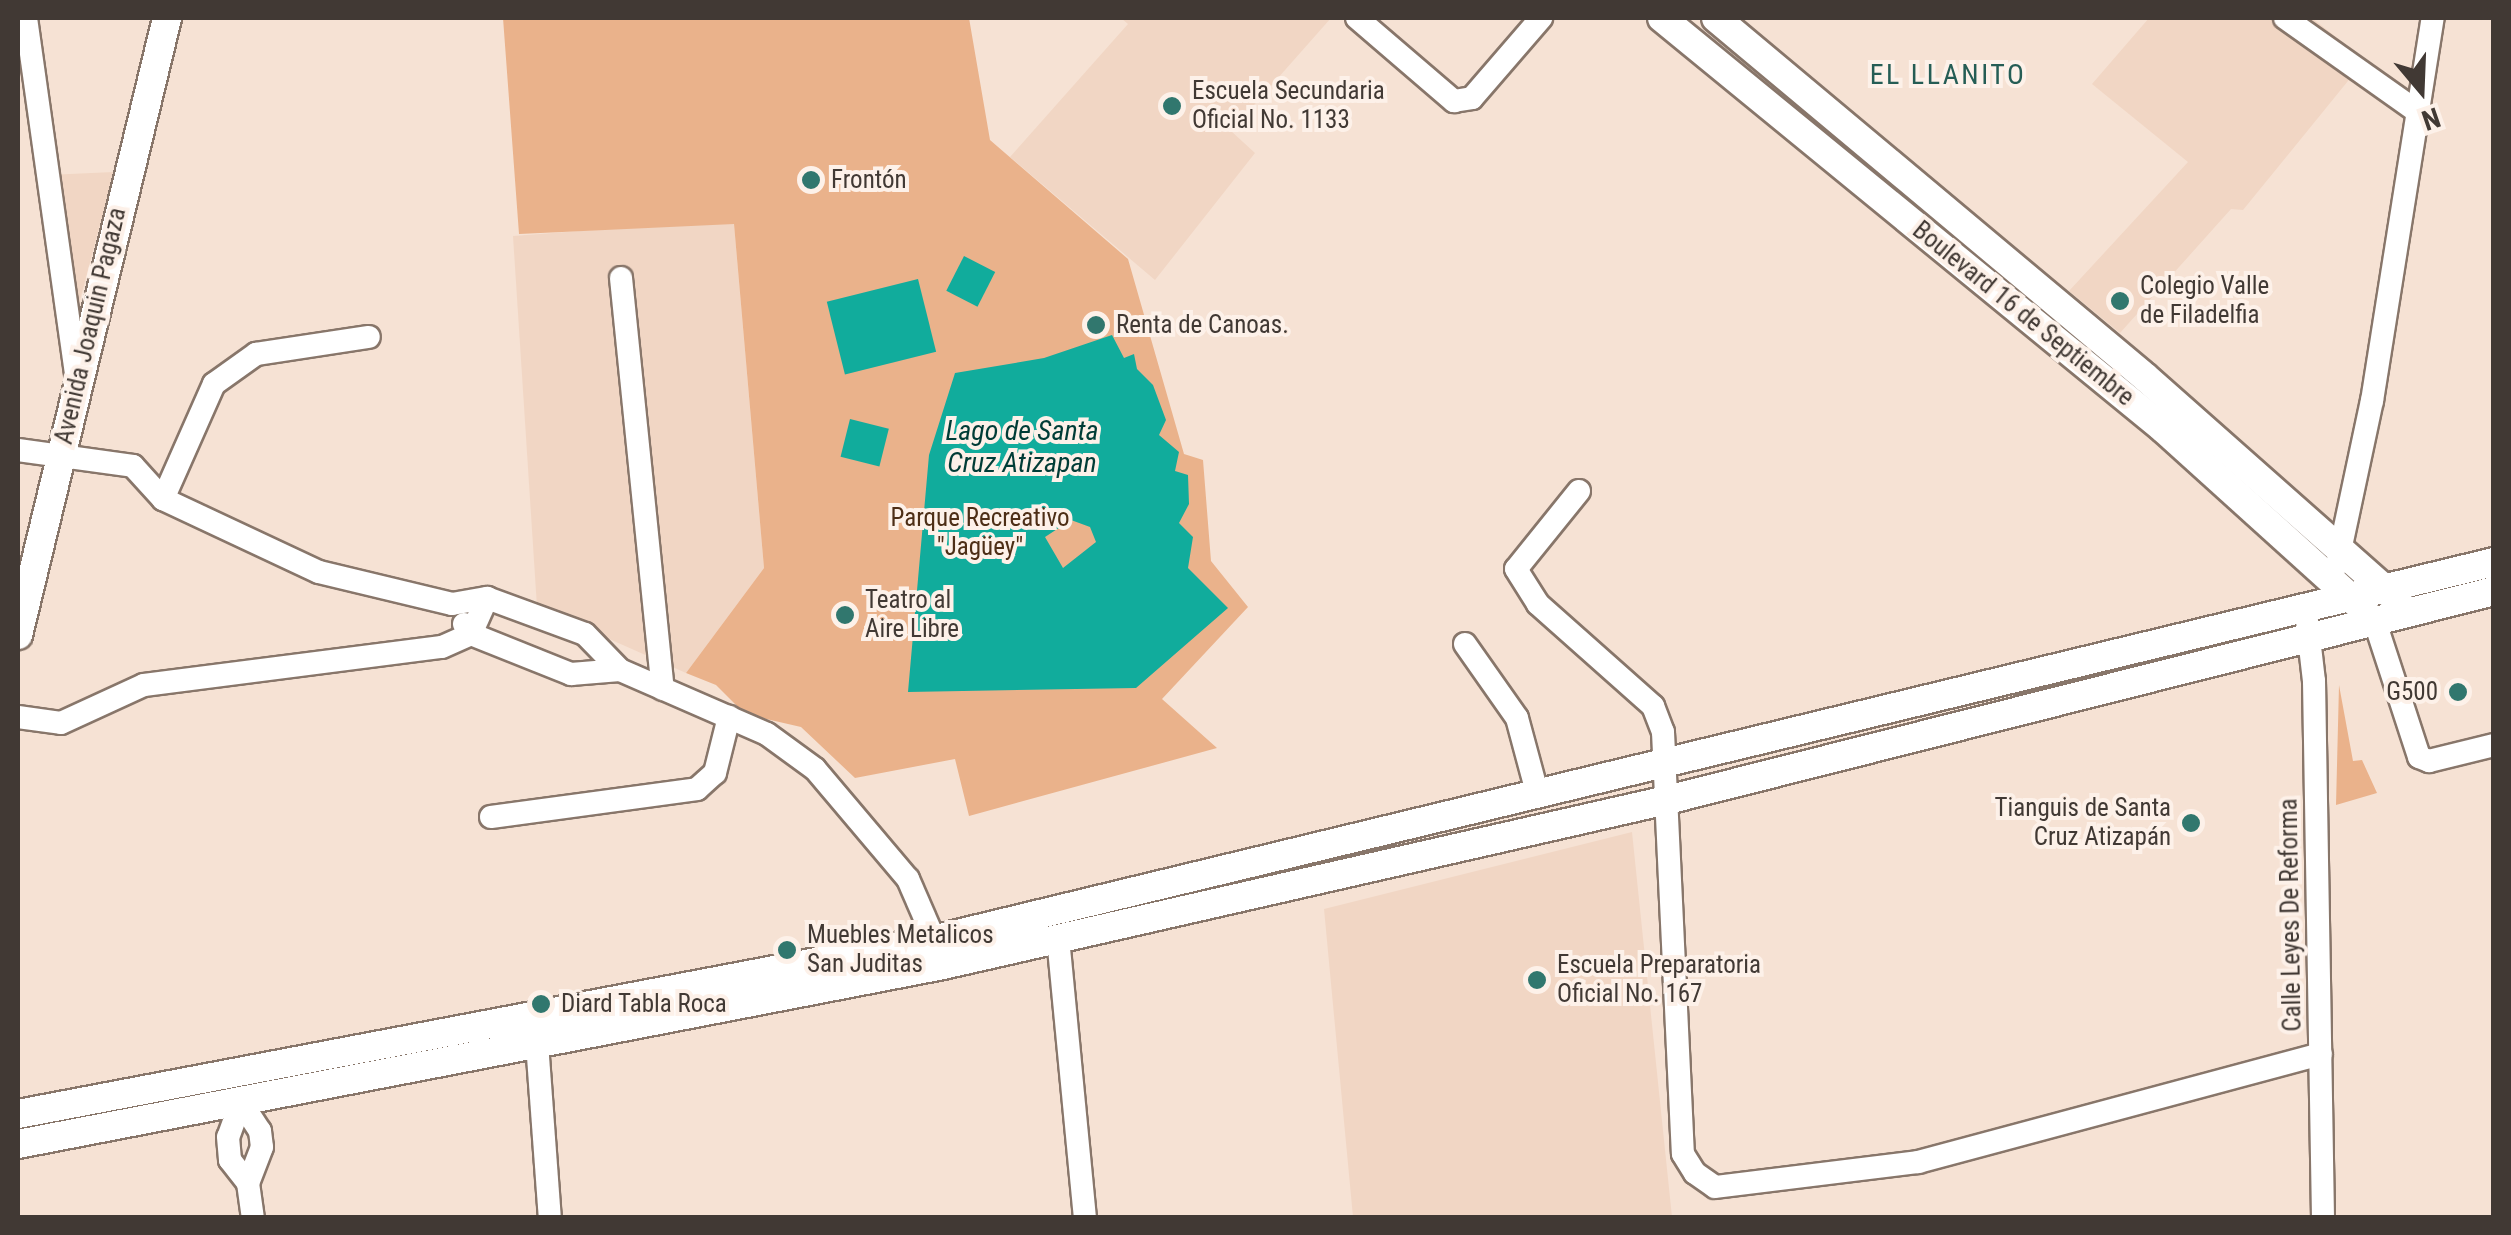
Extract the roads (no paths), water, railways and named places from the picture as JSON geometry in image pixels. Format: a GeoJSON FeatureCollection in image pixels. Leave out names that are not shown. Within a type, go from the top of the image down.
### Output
{"type":"FeatureCollection","features":[{"type":"Feature","properties":{"kind":"main road","name":"Avenida Joaquin Pagaza"},"geometry":{"type":"LineString","coordinates":[[18,635],[76,376],[167,18]]}},
{"type":"Feature","properties":{"kind":"main road","name":"Boulevard 16 de Septiembre"},"geometry":{"type":"LineString","coordinates":[[1662,18],[1807,135],[2343,549],[2410,613]]}},
{"type":"Feature","properties":{"kind":"main road","name":"Boulevard 16 de Septiembre"},"geometry":{"type":"LineString","coordinates":[[1716,18],[2172,419],[2334,576],[2375,622]]}},
{"type":"Feature","properties":{"kind":"main road"},"geometry":{"type":"LineString","coordinates":[[1807,135],[1827,112]]}},
{"type":"Feature","properties":{"kind":"main road"},"geometry":{"type":"LineString","coordinates":[[18,1114],[940,952],[1058,938],[1668,800],[2308,625],[2354,599],[2494,562]]}},
{"type":"Feature","properties":{"kind":"main road"},"geometry":{"type":"LineString","coordinates":[[18,1144],[537,1044],[940,952],[1537,792],[2308,625],[2375,622],[2494,591]]}},
{"type":"Feature","properties":{"kind":"street"},"geometry":{"type":"LineString","coordinates":[[26,18],[28,100],[76,376]]}},
{"type":"Feature","properties":{"kind":"street"},"geometry":{"type":"LineString","coordinates":[[1357,18],[1454,101],[1472,98],[1541,18]]}},
{"type":"Feature","properties":{"kind":"street"},"geometry":{"type":"LineString","coordinates":[[2285,18],[2418,112]]}},
{"type":"Feature","properties":{"kind":"street"},"geometry":{"type":"LineString","coordinates":[[2334,576],[2343,549],[2433,18]]}},
{"type":"Feature","properties":{"kind":"street"},"geometry":{"type":"LineString","coordinates":[[620,278],[663,689]]}},
{"type":"Feature","properties":{"kind":"street"},"geometry":{"type":"LineString","coordinates":[[163,499],[214,384],[256,354],[370,337]]}},
{"type":"Feature","properties":{"kind":"street"},"geometry":{"type":"LineString","coordinates":[[18,450],[133,466],[163,499],[319,572],[452,604],[487,598],[585,634],[620,670],[767,734],[815,768],[908,880],[940,952]]}},
{"type":"Feature","properties":{"kind":"street"},"geometry":{"type":"LineString","coordinates":[[1580,491],[1516,569],[1520,583],[1653,706],[1668,800],[1684,1154],[1715,1187],[1918,1162],[2320,1054]]}},
{"type":"Feature","properties":{"kind":"street"},"geometry":{"type":"LineString","coordinates":[[18,717],[60,723],[128,688],[442,647],[470,634],[487,598]]}},
{"type":"Feature","properties":{"kind":"street"},"geometry":{"type":"LineString","coordinates":[[452,604],[470,634],[571,674],[620,670]]}},
{"type":"Feature","properties":{"kind":"street"},"geometry":{"type":"LineString","coordinates":[[2375,622],[2419,757],[2429,761],[2494,745]]}},
{"type":"Feature","properties":{"kind":"street","name":"Calle Leyes De Reforma"},"geometry":{"type":"LineString","coordinates":[[2308,625],[2323,1218]]}},
{"type":"Feature","properties":{"kind":"street"},"geometry":{"type":"LineString","coordinates":[[1464,644],[1518,718],[1537,792]]}},
{"type":"Feature","properties":{"kind":"street"},"geometry":{"type":"LineString","coordinates":[[490,817],[697,789],[715,774],[729,717]]}},
{"type":"Feature","properties":{"kind":"street"},"geometry":{"type":"LineString","coordinates":[[1058,938],[1085,1218]]}},
{"type":"Feature","properties":{"kind":"street"},"geometry":{"type":"LineString","coordinates":[[537,1044],[550,1218]]}},
{"type":"Feature","properties":{"kind":"street"},"geometry":{"type":"LineString","coordinates":[[153,1090],[240,1102],[323,1058]]}},
{"type":"Feature","properties":{"kind":"street"},"geometry":{"type":"LineString","coordinates":[[240,1102],[228,1138],[230,1160],[248,1183]]}},
{"type":"Feature","properties":{"kind":"street"},"geometry":{"type":"LineString","coordinates":[[240,1102],[260,1131],[262,1147],[248,1183],[253,1218]]}},
{"type":"Feature","properties":{"kind":"water"},"geometry":{"type":"Polygon","coordinates":[[[964,256],[995,272],[977,307],[946,291],[964,256]]]}},
{"type":"Feature","properties":{"kind":"water"},"geometry":{"type":"Polygon","coordinates":[[[918,279],[936,352],[845,375],[827,302],[918,279]]]}},
{"type":"Feature","properties":{"kind":"water","name":"Lago de Santa Cruz Atizapan"},"geometry":{"type":"Polygon","coordinates":[[[1112,335],[1124,358],[1134,354],[1137,369],[1153,385],[1166,420],[1159,435],[1179,452],[1175,471],[1188,475],[1189,504],[1179,523],[1193,537],[1188,568],[1228,608],[1136,688],[908,692],[929,455],[955,373],[1044,358],[1112,335]],[[1071,520],[1045,537],[1063,568],[1096,542],[1090,527],[1071,520]]]}},
{"type":"Feature","properties":{"kind":"water"},"geometry":{"type":"Polygon","coordinates":[[[850,419],[889,429],[879,467],[841,457],[850,419]]]}},
{"type":"Feature","properties":{"kind":"place","name":"Escuela Secundaria Oficial No. 1133"},"geometry":{"type":"Point","coordinates":[1172,106]}},
{"type":"Feature","properties":{"kind":"place","name":"Frontón"},"geometry":{"type":"Point","coordinates":[811,180]}},
{"type":"Feature","properties":{"kind":"place","name":"Colegio Valle de Filadelfia"},"geometry":{"type":"Point","coordinates":[2120,301]}},
{"type":"Feature","properties":{"kind":"place","name":"Renta de Canoas."},"geometry":{"type":"Point","coordinates":[1096,325]}},
{"type":"Feature","properties":{"kind":"place","name":"Teatro al Aire Libre"},"geometry":{"type":"Point","coordinates":[845,615]}},
{"type":"Feature","properties":{"kind":"place","name":"G500"},"geometry":{"type":"Point","coordinates":[2458,692]}},
{"type":"Feature","properties":{"kind":"place","name":"Tianguis de Santa Cruz Atizapán"},"geometry":{"type":"Point","coordinates":[2191,823]}},
{"type":"Feature","properties":{"kind":"place","name":"Muebles Metalicos San Juditas"},"geometry":{"type":"Point","coordinates":[787,950]}},
{"type":"Feature","properties":{"kind":"place","name":"Escuela Preparatoria Oficial No. 167"},"geometry":{"type":"Point","coordinates":[1537,980]}},
{"type":"Feature","properties":{"kind":"place","name":"Diard Tabla Roca"},"geometry":{"type":"Point","coordinates":[541,1004]}},
{"type":"Feature","properties":{"kind":"district","name":"EL LLANITO"},"geometry":{"type":"Point","coordinates":[1948,75]}},
{"type":"Feature","properties":{"kind":"park label","name":"Parque Recreativo \"Jagüey\""},"geometry":{"type":"Point","coordinates":[980,534]}}]}
